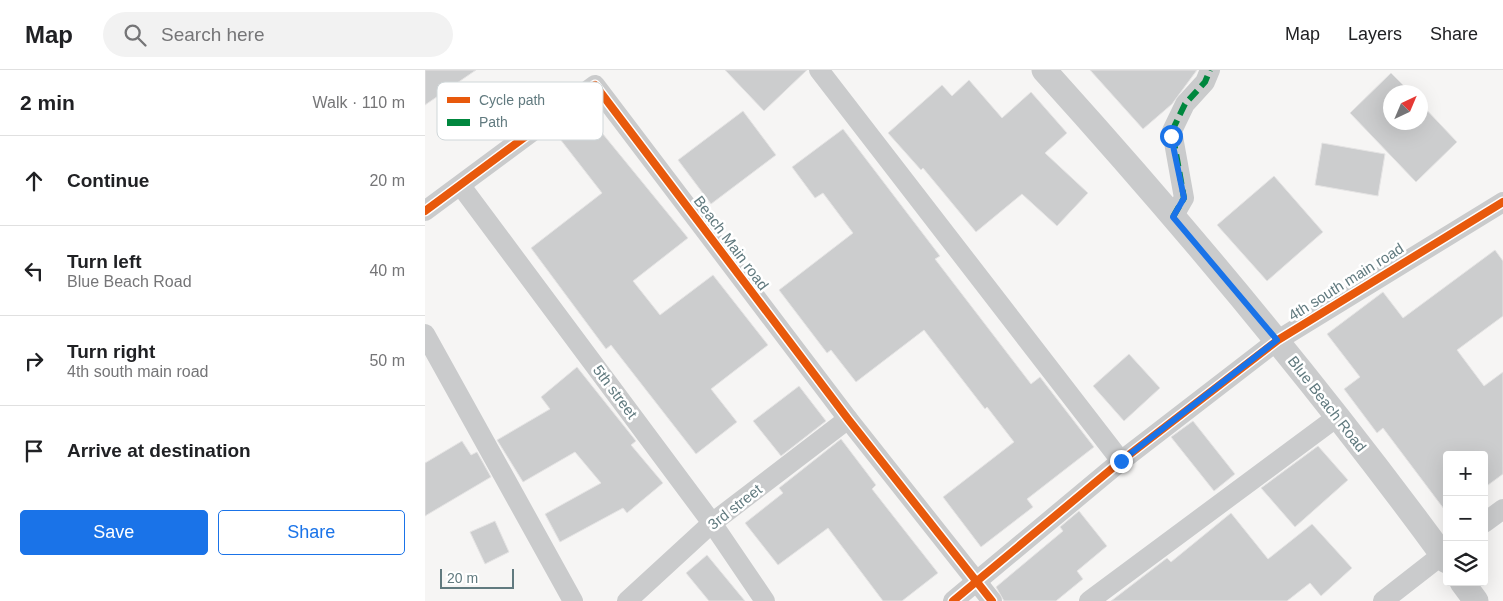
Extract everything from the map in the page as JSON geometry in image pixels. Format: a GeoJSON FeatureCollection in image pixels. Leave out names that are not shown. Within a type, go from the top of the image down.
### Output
{"type":"FeatureCollection","features":[{"type":"Feature","properties":{"kind":"street"},"geometry":{"type":"LineString","coordinates":[[819,70],[1121,461]]}},
{"type":"Feature","properties":{"kind":"street","name":"Blue Beach Road"},"geometry":{"type":"LineString","coordinates":[[1044,70],[1173,217],[1277,340],[1443,553]]}},
{"type":"Feature","properties":{"kind":"street"},"geometry":{"type":"LineString","coordinates":[[1173,217],[1184,198],[1172,131],[1185,104],[1205,82],[1210,70]]}},
{"type":"Feature","properties":{"kind":"street","name":"Beach Main road"},"geometry":{"type":"LineString","coordinates":[[603,96],[848,419],[992,601]]}},
{"type":"Feature","properties":{"kind":"street","name":"Beach Main road"},"geometry":{"type":"LineString","coordinates":[[425,211],[522,140]]}},
{"type":"Feature","properties":{"kind":"street","name":"5th street"},"geometry":{"type":"LineString","coordinates":[[461,186],[713,523],[765,601]]}},
{"type":"Feature","properties":{"kind":"street","name":"4th south main road"},"geometry":{"type":"LineString","coordinates":[[953,601],[1121,461],[1277,340],[1503,202]]}},
{"type":"Feature","properties":{"kind":"street"},"geometry":{"type":"LineString","coordinates":[[425,334],[573,601]]}},
{"type":"Feature","properties":{"kind":"street"},"geometry":{"type":"LineString","coordinates":[[1089,601],[1337,417]]}},
{"type":"Feature","properties":{"kind":"street","name":"3rd street"},"geometry":{"type":"LineString","coordinates":[[627,601],[713,523],[848,419]]}},
{"type":"Feature","properties":{"kind":"street"},"geometry":{"type":"LineString","coordinates":[[1488,520],[1503,509]]}},
{"type":"Feature","properties":{"kind":"street"},"geometry":{"type":"LineString","coordinates":[[1383,601],[1443,557]]}},
{"type":"Feature","properties":{"kind":"street"},"geometry":{"type":"LineString","coordinates":[[1465,586],[1476,601]]}},
{"type":"Feature","properties":{"kind":"building"},"geometry":{"type":"Polygon","coordinates":[[[425,70],[476,70],[459,82],[437,82],[437,97],[425,105],[425,70]]]}},
{"type":"Feature","properties":{"kind":"building"},"geometry":{"type":"Polygon","coordinates":[[[725,70],[807,70],[764,111],[725,70]]]}},
{"type":"Feature","properties":{"kind":"building"},"geometry":{"type":"Polygon","coordinates":[[[1090,70],[1197,70],[1172,104],[1143,129],[1090,70]]]}},
{"type":"Feature","properties":{"kind":"building"},"geometry":{"type":"Polygon","coordinates":[[[1391,73],[1403,85],[1383,85],[1383,130],[1428,130],[1428,111],[1457,142],[1416,182],[1350,113],[1391,73]]]}},
{"type":"Feature","properties":{"kind":"building"},"geometry":{"type":"Polygon","coordinates":[[[969,80],[1002,118],[1031,92],[1067,133],[1045,153],[1088,193],[1057,226],[1022,194],[976,232],[923,168],[921,170],[888,133],[942,85],[952,96],[969,80]]]}},
{"type":"Feature","properties":{"kind":"building"},"geometry":{"type":"Polygon","coordinates":[[[743,111],[776,155],[711,204],[678,160],[743,111]]]}},
{"type":"Feature","properties":{"kind":"building"},"geometry":{"type":"Polygon","coordinates":[[[843,129],[940,256],[935,259],[1031,384],[1040,377],[1094,447],[1027,499],[1033,507],[981,547],[943,497],[1014,442],[987,407],[985,409],[924,330],[856,382],[831,350],[827,353],[779,290],[853,233],[823,193],[815,198],[792,167],[843,129]]]}},
{"type":"Feature","properties":{"kind":"building"},"geometry":{"type":"Polygon","coordinates":[[[603,134],[688,238],[633,281],[660,315],[713,275],[768,345],[711,389],[737,422],[696,454],[611,345],[606,349],[531,248],[602,193],[561,140],[603,140],[603,134]]]}},
{"type":"Feature","properties":{"kind":"building"},"geometry":{"type":"Polygon","coordinates":[[[1322,143],[1385,154],[1378,196],[1315,185],[1322,143]]]}},
{"type":"Feature","properties":{"kind":"building"},"geometry":{"type":"Polygon","coordinates":[[[1274,176],[1323,232],[1267,281],[1217,225],[1274,176]]]}},
{"type":"Feature","properties":{"kind":"building"},"geometry":{"type":"Polygon","coordinates":[[[1495,250],[1503,261],[1503,316],[1457,350],[1484,386],[1503,372],[1503,474],[1488,485],[1488,451],[1443,451],[1443,508],[1383,428],[1377,433],[1344,389],[1360,377],[1327,334],[1383,292],[1403,318],[1495,250]]]}},
{"type":"Feature","properties":{"kind":"building"},"geometry":{"type":"Polygon","coordinates":[[[1129,354],[1160,388],[1124,421],[1093,386],[1129,354]]]}},
{"type":"Feature","properties":{"kind":"building"},"geometry":{"type":"Polygon","coordinates":[[[577,367],[636,441],[631,445],[663,483],[627,513],[623,508],[560,542],[545,514],[601,483],[575,452],[523,482],[497,440],[550,409],[541,397],[577,367]]]}},
{"type":"Feature","properties":{"kind":"building"},"geometry":{"type":"Polygon","coordinates":[[[799,386],[826,421],[781,456],[753,421],[799,386]]]}},
{"type":"Feature","properties":{"kind":"building"},"geometry":{"type":"Polygon","coordinates":[[[1193,421],[1235,474],[1214,491],[1171,437],[1193,421]]]}},
{"type":"Feature","properties":{"kind":"building"},"geometry":{"type":"Polygon","coordinates":[[[841,439],[876,485],[872,489],[938,573],[902,601],[883,601],[828,528],[778,565],[745,523],[783,493],[779,488],[841,439]]]}},
{"type":"Feature","properties":{"kind":"building"},"geometry":{"type":"Polygon","coordinates":[[[462,441],[471,455],[477,452],[491,477],[425,516],[425,463],[462,441]]]}},
{"type":"Feature","properties":{"kind":"building"},"geometry":{"type":"Polygon","coordinates":[[[1318,446],[1348,480],[1295,527],[1261,488],[1318,446]]]}},
{"type":"Feature","properties":{"kind":"building"},"geometry":{"type":"Polygon","coordinates":[[[1079,511],[1107,546],[1077,571],[1083,579],[1056,601],[1004,601],[996,587],[1063,531],[1060,527],[1079,511]]]}},
{"type":"Feature","properties":{"kind":"building"},"geometry":{"type":"Polygon","coordinates":[[[1231,513],[1268,559],[1312,524],[1352,568],[1321,596],[1310,583],[1287,601],[1111,601],[1167,558],[1171,562],[1231,513]]]}},
{"type":"Feature","properties":{"kind":"building"},"geometry":{"type":"Polygon","coordinates":[[[495,521],[509,552],[485,564],[470,532],[495,521]]]}},
{"type":"Feature","properties":{"kind":"building"},"geometry":{"type":"Polygon","coordinates":[[[707,555],[745,601],[709,601],[686,573],[707,555]]]}},
{"type":"Feature","properties":{"kind":"marked path"},"geometry":{"type":"LineString","coordinates":[[1173,217],[1184,198],[1172,131],[1185,104],[1205,82],[1210,70]]}},
{"type":"Feature","properties":{"kind":"cycle path"},"geometry":{"type":"LineString","coordinates":[[603,96],[848,419],[992,601]]}},
{"type":"Feature","properties":{"kind":"cycle path"},"geometry":{"type":"LineString","coordinates":[[425,211],[521,140]]}},
{"type":"Feature","properties":{"kind":"cycle path"},"geometry":{"type":"LineString","coordinates":[[953,601],[1121,461],[1278,340],[1503,202]]}},
{"type":"Feature","properties":{"kind":"route"},"geometry":{"type":"LineString","coordinates":[[1121,461],[1277,340],[1173,217],[1184,198],[1171,136]]}}]}
